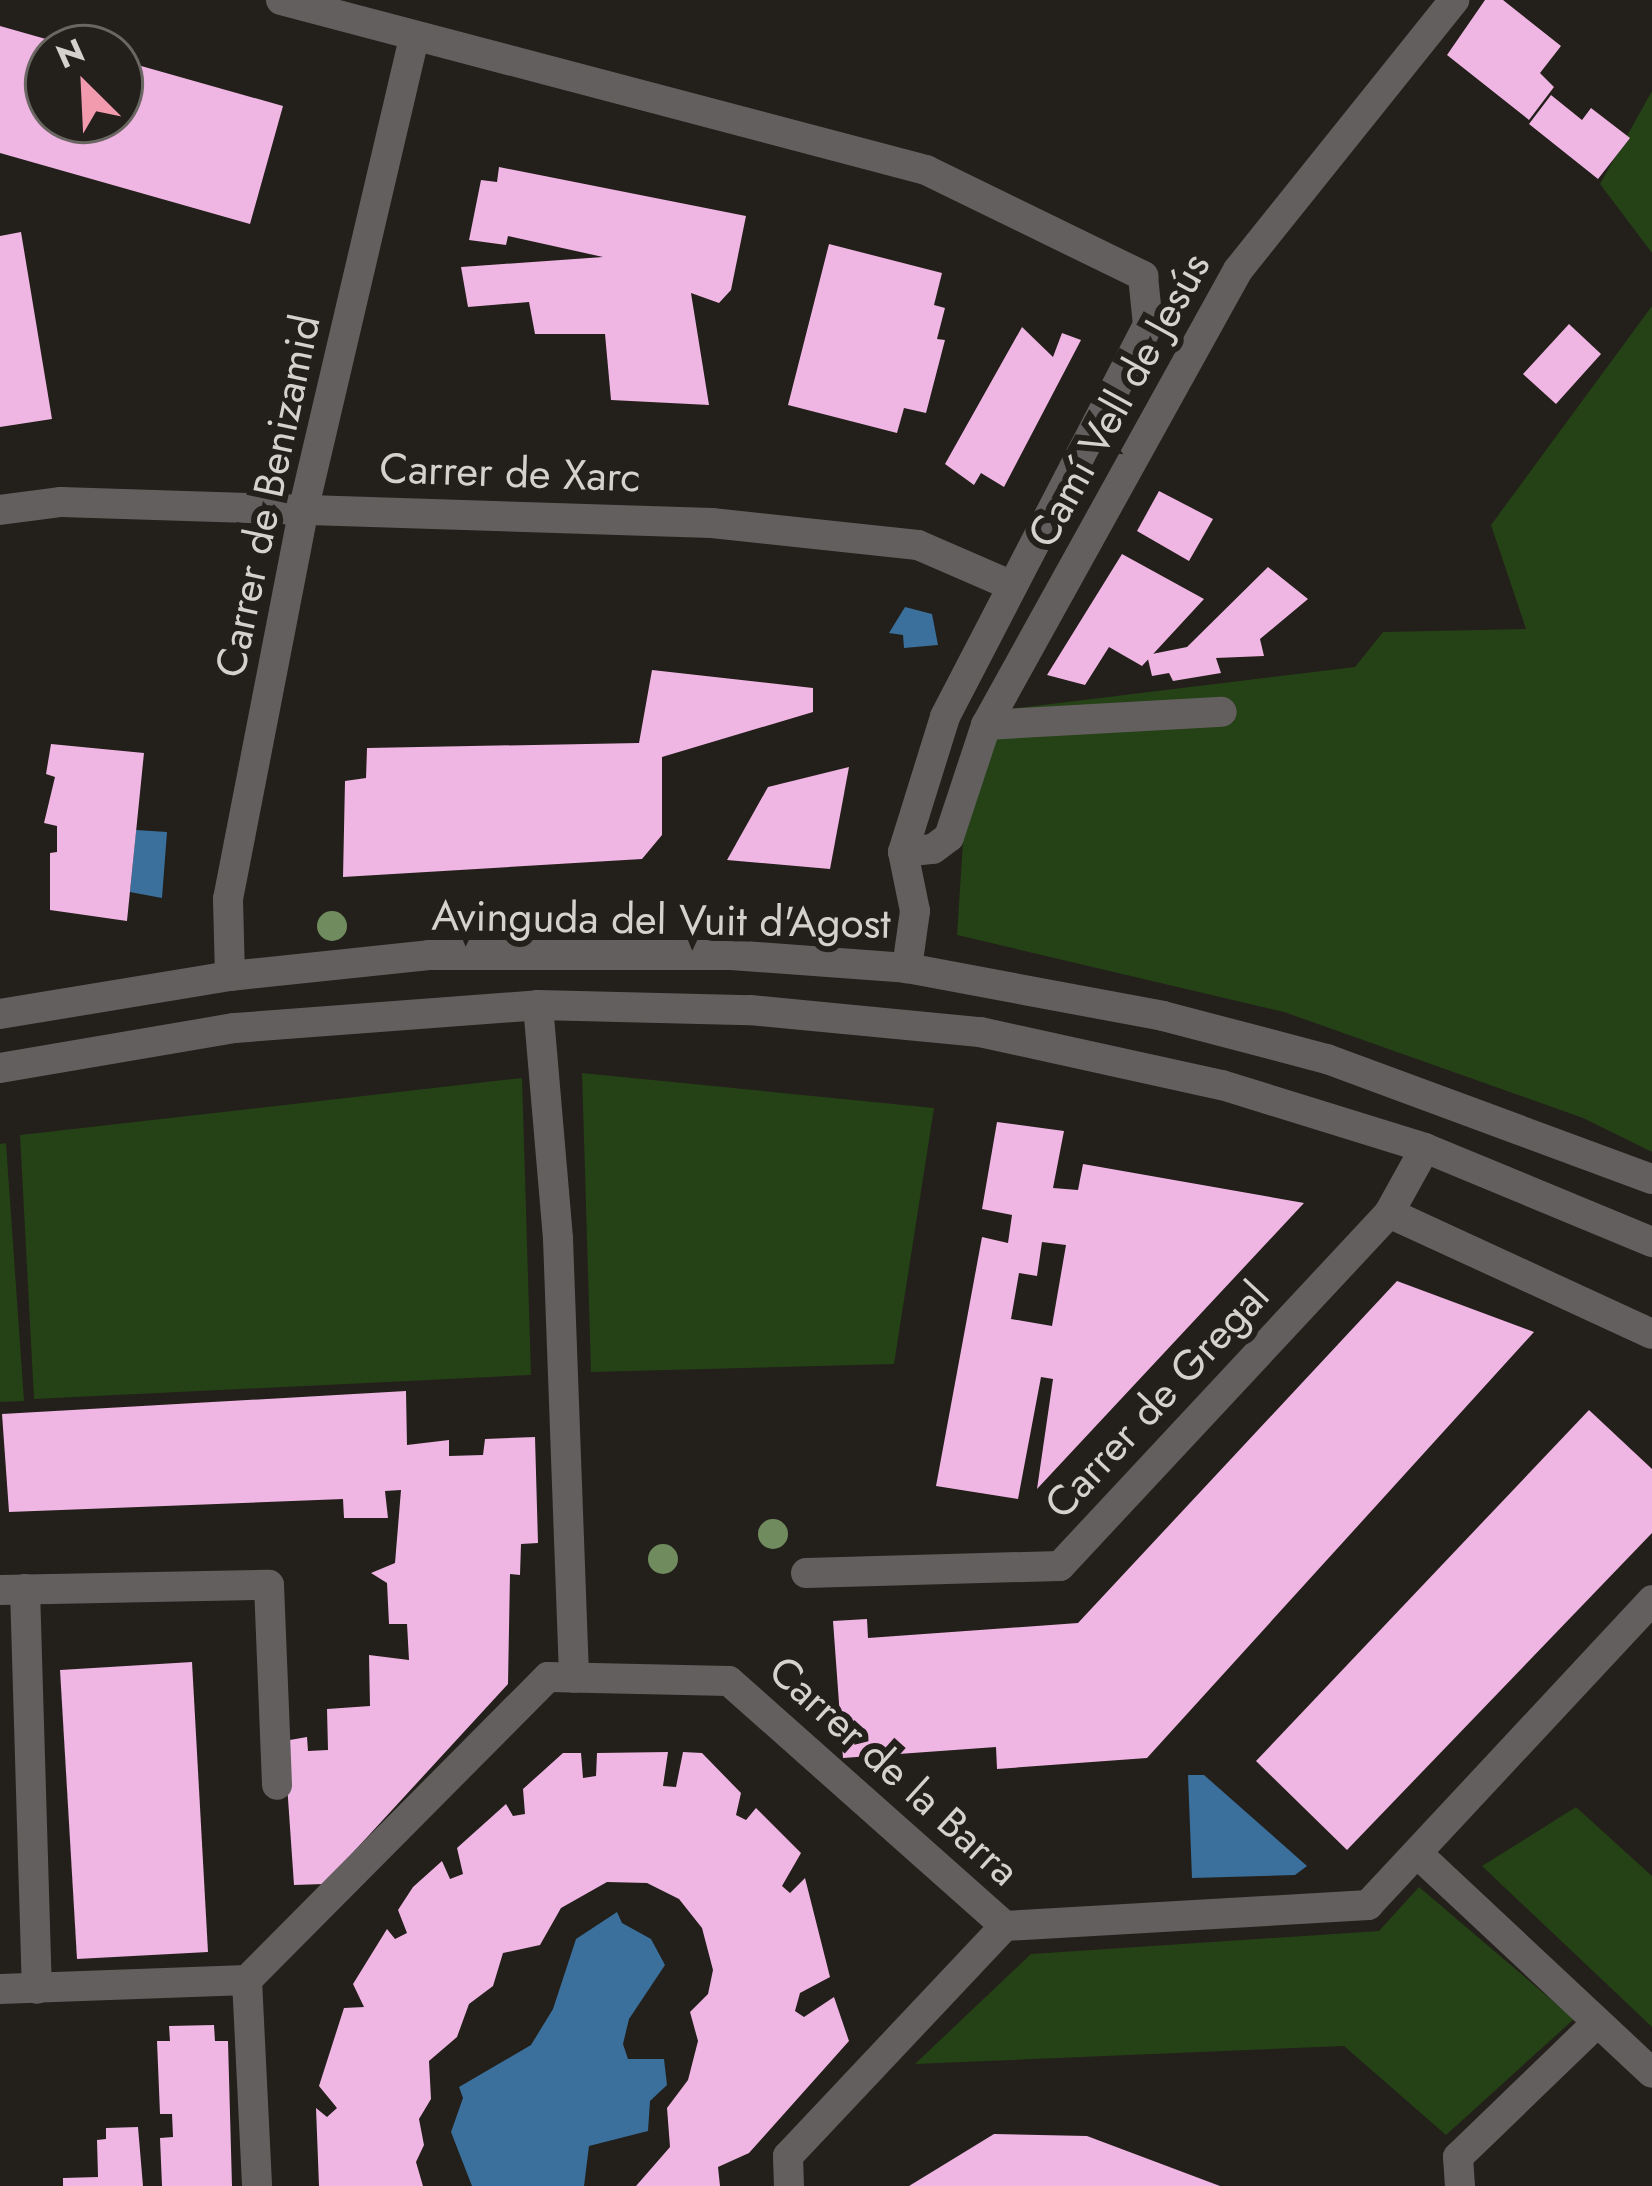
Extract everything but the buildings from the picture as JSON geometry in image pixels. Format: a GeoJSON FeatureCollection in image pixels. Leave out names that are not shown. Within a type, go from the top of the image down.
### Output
{"type":"FeatureCollection","features":[{"type":"Feature","properties":{"kind":"street"},"geometry":{"type":"LineString","coordinates":[[281,0],[414,37]]}},
{"type":"Feature","properties":{"kind":"street","name":"Camí Vell de Jesús"},"geometry":{"type":"LineString","coordinates":[[903,852],[933,849],[949,837],[986,725],[1238,270],[1454,0]]}},
{"type":"Feature","properties":{"kind":"street","name":"Camí Vell de Jesús"},"geometry":{"type":"LineString","coordinates":[[414,37],[926,170],[1072,245],[1121,260],[1143,276],[1148,325],[1008,584],[945,717],[903,852],[915,910],[907,968]]}},
{"type":"Feature","properties":{"kind":"street","name":"Carrer de Benizamid"},"geometry":{"type":"LineString","coordinates":[[230,976],[229,899],[304,507],[414,37]]}},
{"type":"Feature","properties":{"kind":"street","name":"Carrer de Xarc"},"geometry":{"type":"LineString","coordinates":[[0,510],[61,502],[712,523],[918,545],[1008,584]]}},
{"type":"Feature","properties":{"kind":"street"},"geometry":{"type":"LineString","coordinates":[[986,725],[1222,712]]}},
{"type":"Feature","properties":{"kind":"street","name":"Avinguda del Vuit d'Agost"},"geometry":{"type":"LineString","coordinates":[[0,1014],[230,976],[513,951],[907,968],[1163,1016],[1328,1059],[1652,1179]]}},
{"type":"Feature","properties":{"kind":"street"},"geometry":{"type":"LineString","coordinates":[[538,1005],[559,1261],[574,1678]]}},
{"type":"Feature","properties":{"kind":"street","name":"Avinguda del Vuit d'Agost"},"geometry":{"type":"LineString","coordinates":[[0,1069],[235,1028],[538,1005],[750,1010],[980,1032],[1222,1085],[1425,1148],[1652,1242]]}},
{"type":"Feature","properties":{"kind":"street","name":"Carrer de Gregal"},"geometry":{"type":"LineString","coordinates":[[806,1574],[1060,1566],[1389,1213],[1425,1148]]}},
{"type":"Feature","properties":{"kind":"street"},"geometry":{"type":"LineString","coordinates":[[1389,1213],[1652,1334]]}},
{"type":"Feature","properties":{"kind":"street"},"geometry":{"type":"LineString","coordinates":[[37,1989],[12,1590],[268,1585],[278,1785]]}},
{"type":"Feature","properties":{"kind":"street","name":"Carrer de la Barra"},"geometry":{"type":"LineString","coordinates":[[247,1980],[548,1677],[729,1681],[1005,1926],[1368,1905],[1652,1600]]}},
{"type":"Feature","properties":{"kind":"street"},"geometry":{"type":"LineString","coordinates":[[1418,1854],[1652,2073]]}},
{"type":"Feature","properties":{"kind":"street"},"geometry":{"type":"LineString","coordinates":[[789,2186],[788,2156],[1005,1926]]}},
{"type":"Feature","properties":{"kind":"street"},"geometry":{"type":"LineString","coordinates":[[0,1989],[247,1980],[257,2186]]}},
{"type":"Feature","properties":{"kind":"street"},"geometry":{"type":"LineString","coordinates":[[1460,2186],[1458,2157],[1598,2022]]}},
{"type":"Feature","properties":{"kind":"green space"},"geometry":{"type":"Polygon","coordinates":[[[1652,91],[1652,253],[1600,184],[1652,91]]]}},
{"type":"Feature","properties":{"kind":"green space"},"geometry":{"type":"Polygon","coordinates":[[[1652,306],[1652,1152],[1583,1118],[1284,1012],[957,935],[966,794],[1010,709],[1355,667],[1383,632],[1526,629],[1491,525],[1652,306]]]}},
{"type":"Feature","properties":{"kind":"green space"},"geometry":{"type":"Polygon","coordinates":[[[582,1073],[934,1108],[894,1364],[591,1372],[582,1073]]]}},
{"type":"Feature","properties":{"kind":"green space"},"geometry":{"type":"Polygon","coordinates":[[[522,1078],[531,1375],[34,1399],[20,1135],[522,1078]]]}},
{"type":"Feature","properties":{"kind":"green space"},"geometry":{"type":"Polygon","coordinates":[[[6,1143],[24,1401],[0,1402],[0,1144],[6,1143]]]}},
{"type":"Feature","properties":{"kind":"green space"},"geometry":{"type":"Polygon","coordinates":[[[1576,1807],[1652,1876],[1652,2027],[1482,1866],[1576,1807]]]}},
{"type":"Feature","properties":{"kind":"green space"},"geometry":{"type":"Polygon","coordinates":[[[1419,1887],[1574,2019],[1446,2135],[1344,2046],[915,2064],[1031,1954],[1379,1931],[1419,1887]]]}},
{"type":"Feature","properties":{"kind":"water"},"geometry":{"type":"Polygon","coordinates":[[[905,607],[932,614],[938,645],[904,648],[903,635],[889,633],[905,607]]]}},
{"type":"Feature","properties":{"kind":"water"},"geometry":{"type":"Polygon","coordinates":[[[136,830],[167,832],[162,898],[130,892],[136,830]]]}},
{"type":"Feature","properties":{"kind":"water"},"geometry":{"type":"Polygon","coordinates":[[[1188,1775],[1204,1775],[1307,1866],[1295,1875],[1192,1878],[1188,1775]]]}},
{"type":"Feature","properties":{"kind":"water"},"geometry":{"type":"Polygon","coordinates":[[[617,1912],[622,1923],[651,1939],[665,1965],[629,2019],[623,2044],[628,2059],[664,2059],[667,2085],[650,2101],[648,2131],[589,2146],[584,2186],[472,2186],[451,2132],[463,2098],[459,2087],[531,2045],[553,2009],[576,1939],[617,1912]]]}}]}
